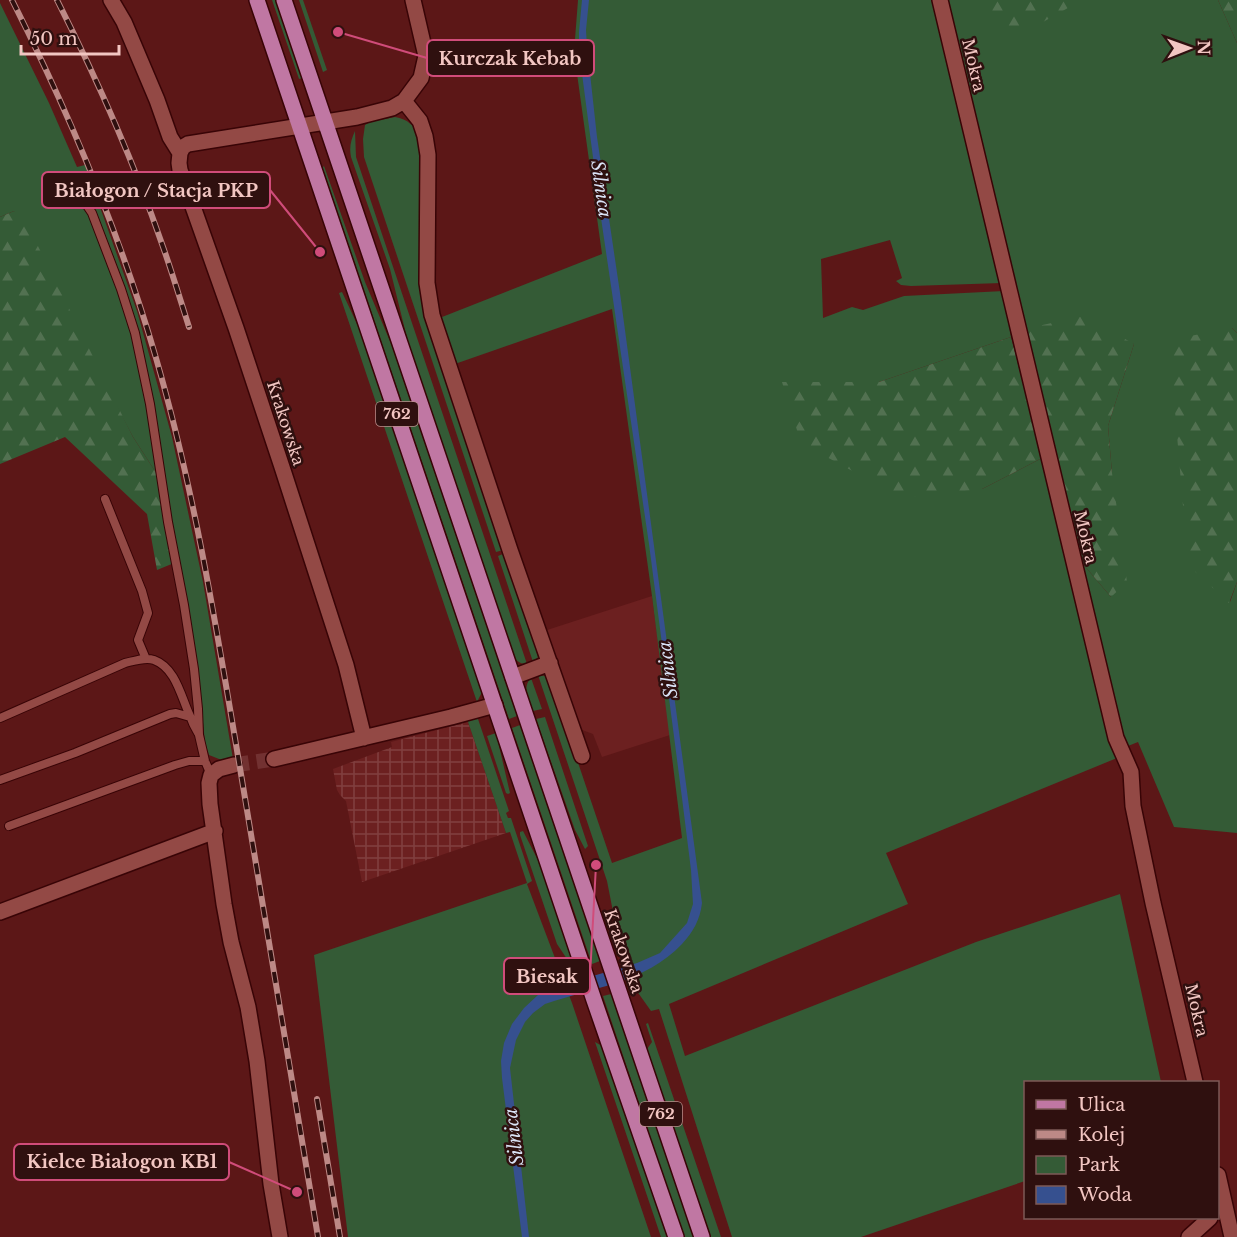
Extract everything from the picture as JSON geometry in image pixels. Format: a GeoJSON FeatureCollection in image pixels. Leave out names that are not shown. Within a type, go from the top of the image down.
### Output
{"type":"FeatureCollection","features":[{"type":"Feature","properties":{"kind":"main road","name":"762"},"geometry":{"type":"LineString","coordinates":[[257,0],[676,1237]]}},
{"type":"Feature","properties":{"kind":"main road","name":"Krakowska"},"geometry":{"type":"LineString","coordinates":[[284,0],[702,1237]]}},
{"type":"Feature","properties":{"kind":"street","name":"Krakowska"},"geometry":{"type":"LineString","coordinates":[[111,0],[136,51],[170,136],[180,153],[180,170],[275,446],[346,666],[364,738]]}},
{"type":"Feature","properties":{"kind":"street"},"geometry":{"type":"LineString","coordinates":[[180,153],[188,144],[357,117],[392,108],[404,101],[421,78],[426,56],[413,0]]}},
{"type":"Feature","properties":{"kind":"street","name":"Mokra"},"geometry":{"type":"LineString","coordinates":[[940,0],[1113,727],[1131,772],[1133,806],[1150,891],[1195,1081]]}},
{"type":"Feature","properties":{"kind":"street"},"geometry":{"type":"LineString","coordinates":[[404,101],[420,121],[428,155],[427,283],[432,315],[582,756]]}},
{"type":"Feature","properties":{"kind":"street"},"geometry":{"type":"LineString","coordinates":[[513,677],[550,663]]}},
{"type":"Feature","properties":{"kind":"street"},"geometry":{"type":"LineString","coordinates":[[274,759],[495,705]]}},
{"type":"Feature","properties":{"kind":"street"},"geometry":{"type":"LineString","coordinates":[[234,765],[219,769],[208,768],[209,783],[229,933],[248,1006],[257,1061],[271,1184],[280,1237]]}},
{"type":"Feature","properties":{"kind":"street"},"geometry":{"type":"LineString","coordinates":[[0,912],[215,831]]}},
{"type":"Feature","properties":{"kind":"street"},"geometry":{"type":"LineString","coordinates":[[1219,1184],[1222,1213],[1232,1237]]}},
{"type":"Feature","properties":{"kind":"street"},"geometry":{"type":"LineString","coordinates":[[1189,1237],[1209,1219]]}},
{"type":"Feature","properties":{"kind":"lane"},"geometry":{"type":"LineString","coordinates":[[75,188],[92,213],[135,333],[150,404],[165,504],[184,605],[195,679],[199,735]]}},
{"type":"Feature","properties":{"kind":"lane"},"geometry":{"type":"LineString","coordinates":[[105,499],[142,591],[148,613],[138,640],[146,659]]}},
{"type":"Feature","properties":{"kind":"lane"},"geometry":{"type":"LineString","coordinates":[[0,718],[125,663],[146,659],[154,660],[170,671],[177,684],[199,735],[208,768]]}},
{"type":"Feature","properties":{"kind":"lane"},"geometry":{"type":"LineString","coordinates":[[0,780],[75,753],[170,714],[183,714],[190,717]]}},
{"type":"Feature","properties":{"kind":"lane"},"geometry":{"type":"LineString","coordinates":[[9,826],[175,765],[189,761],[208,768]]}},
{"type":"Feature","properties":{"kind":"shaded area"},"geometry":{"type":"Polygon","coordinates":[[[652,596],[670,735],[602,757],[593,734],[577,728],[544,631],[652,596]]]}},
{"type":"Feature","properties":{"kind":"shaded area"},"geometry":{"type":"Polygon","coordinates":[[[468,722],[506,833],[362,882],[346,801],[337,790],[333,769],[392,747],[391,742],[468,722]]]}},
{"type":"Feature","properties":{"kind":"green space"},"geometry":{"type":"Polygon","coordinates":[[[272,0],[276,0],[302,78],[299,79],[272,0]]]}},
{"type":"Feature","properties":{"kind":"green space"},"geometry":{"type":"Polygon","coordinates":[[[299,0],[303,0],[327,70],[323,72],[299,0]]]}},
{"type":"Feature","properties":{"kind":"green space"},"geometry":{"type":"Polygon","coordinates":[[[578,0],[936,0],[1002,283],[901,285],[896,281],[902,278],[890,240],[821,259],[823,318],[852,307],[863,310],[904,296],[1004,291],[1011,337],[879,382],[783,382],[982,489],[1042,458],[1117,758],[886,853],[908,904],[669,1004],[685,1056],[976,942],[1120,894],[1161,1081],[1024,1081],[1024,1181],[861,1237],[732,1237],[659,1009],[651,1011],[634,987],[617,932],[607,881],[538,675],[546,676],[550,680],[612,863],[682,838],[652,596],[612,309],[452,365],[437,319],[602,254],[574,52],[578,0]]]}},
{"type":"Feature","properties":{"kind":"green space"},"geometry":{"type":"Polygon","coordinates":[[[947,0],[1218,0],[1237,43],[1237,333],[1232,328],[1230,602],[1237,582],[1237,833],[1174,827],[1138,742],[1123,748],[1083,564],[1111,597],[1112,473],[1108,426],[1134,344],[1024,329],[947,0]]]}},
{"type":"Feature","properties":{"kind":"green space"},"geometry":{"type":"Polygon","coordinates":[[[984,0],[1082,0],[1013,39],[982,13],[984,0]]]}},
{"type":"Feature","properties":{"kind":"green space"},"geometry":{"type":"Polygon","coordinates":[[[1218,0],[1237,0],[1237,43],[1218,0]]]}},
{"type":"Feature","properties":{"kind":"green space"},"geometry":{"type":"Polygon","coordinates":[[[0,3],[49,103],[77,167],[85,165],[137,311],[172,437],[203,582],[234,765],[209,755],[205,742],[201,704],[144,369],[94,212],[74,184],[65,175],[62,176],[90,216],[132,334],[160,479],[133,437],[14,211],[0,217],[0,3]]]}},
{"type":"Feature","properties":{"kind":"green space"},"geometry":{"type":"Polygon","coordinates":[[[395,117],[404,119],[421,137],[422,276],[507,549],[496,552],[364,157],[365,125],[395,117]]]}},
{"type":"Feature","properties":{"kind":"green space"},"geometry":{"type":"Polygon","coordinates":[[[355,131],[356,157],[527,664],[518,662],[513,655],[408,342],[390,269],[351,157],[350,150],[355,131]]]}},
{"type":"Feature","properties":{"kind":"green space"},"geometry":{"type":"Polygon","coordinates":[[[324,166],[365,282],[392,346],[517,716],[509,719],[323,169],[324,166]]]}},
{"type":"Feature","properties":{"kind":"green space"},"geometry":{"type":"Polygon","coordinates":[[[14,211],[24,218],[133,437],[160,479],[174,563],[157,570],[147,514],[65,437],[0,464],[0,217],[14,211]]]}},
{"type":"Feature","properties":{"kind":"green space"},"geometry":{"type":"Polygon","coordinates":[[[342,292],[365,345],[481,687],[481,694],[477,702],[339,293],[342,292]]]}},
{"type":"Feature","properties":{"kind":"green space"},"geometry":{"type":"Polygon","coordinates":[[[1084,316],[1134,344],[1108,426],[1127,582],[1111,597],[1083,564],[1024,329],[1084,316]]]}},
{"type":"Feature","properties":{"kind":"green space"},"geometry":{"type":"Polygon","coordinates":[[[1232,328],[1237,333],[1237,582],[1229,603],[1188,565],[1169,340],[1232,328]]]}},
{"type":"Feature","properties":{"kind":"green space"},"geometry":{"type":"Polygon","coordinates":[[[1011,337],[1042,458],[982,489],[902,498],[801,443],[782,382],[879,382],[1011,337]]]}},
{"type":"Feature","properties":{"kind":"green space"},"geometry":{"type":"Polygon","coordinates":[[[508,552],[535,632],[532,637],[538,657],[533,662],[498,556],[508,552]]]}},
{"type":"Feature","properties":{"kind":"green space"},"geometry":{"type":"Polygon","coordinates":[[[531,678],[542,709],[533,711],[526,690],[531,678]]]}},
{"type":"Feature","properties":{"kind":"green space"},"geometry":{"type":"Polygon","coordinates":[[[477,716],[509,811],[506,813],[508,818],[511,818],[532,881],[527,884],[572,1003],[651,1237],[348,1237],[314,955],[527,883],[510,832],[506,833],[468,722],[477,716]]]}},
{"type":"Feature","properties":{"kind":"green space"},"geometry":{"type":"Polygon","coordinates":[[[545,717],[588,846],[585,849],[575,830],[536,719],[545,717]]]}},
{"type":"Feature","properties":{"kind":"green space"},"geometry":{"type":"Polygon","coordinates":[[[520,725],[600,961],[592,964],[512,728],[520,725]]]}},
{"type":"Feature","properties":{"kind":"green space"},"geometry":{"type":"Polygon","coordinates":[[[496,733],[510,793],[508,794],[487,736],[496,733]]]}},
{"type":"Feature","properties":{"kind":"green space"},"geometry":{"type":"Polygon","coordinates":[[[523,831],[541,866],[575,968],[557,944],[520,835],[523,831]]]}},
{"type":"Feature","properties":{"kind":"green space"},"geometry":{"type":"Polygon","coordinates":[[[611,994],[694,1237],[684,1237],[603,996],[611,994]]]}},
{"type":"Feature","properties":{"kind":"green space"},"geometry":{"type":"Polygon","coordinates":[[[648,1023],[721,1237],[711,1237],[647,1049],[652,1042],[646,1024],[648,1023]]]}},
{"type":"Feature","properties":{"kind":"green space"},"geometry":{"type":"Polygon","coordinates":[[[595,1042],[602,1046],[667,1237],[661,1237],[595,1042]]]}},
{"type":"Feature","properties":{"kind":"water","name":"Silnica"},"geometry":{"type":"Polygon","coordinates":[[[582,0],[589,0],[586,30],[597,137],[702,903],[700,915],[693,930],[668,957],[635,976],[545,1004],[525,1022],[516,1040],[510,1068],[529,1237],[522,1237],[501,1061],[504,1043],[512,1024],[538,995],[569,983],[637,963],[660,953],[687,923],[693,904],[691,870],[649,544],[579,51],[582,0]]]}},
{"type":"Feature","properties":{"kind":"tunnel"},"geometry":{"type":"LineString","coordinates":[[234,765],[274,759]]}},
{"type":"Feature","properties":{"kind":"railway"},"geometry":{"type":"LineString","coordinates":[[12,0],[74,131],[110,221],[156,358],[183,462],[215,620],[318,1237]]}},
{"type":"Feature","properties":{"kind":"railway"},"geometry":{"type":"LineString","coordinates":[[57,0],[127,151],[162,244],[189,327]]}},
{"type":"Feature","properties":{"kind":"railway"},"geometry":{"type":"LineString","coordinates":[[317,1099],[340,1237]]}},
{"type":"Feature","properties":{"kind":"place","name":"Kurczak Kebab"},"geometry":{"type":"Point","coordinates":[338,32]}},
{"type":"Feature","properties":{"kind":"place","name":"Białogon / Stacja PKP"},"geometry":{"type":"Point","coordinates":[320,252]}},
{"type":"Feature","properties":{"kind":"place","name":"Biesak"},"geometry":{"type":"Point","coordinates":[596,865]}},
{"type":"Feature","properties":{"kind":"place","name":"Kielce Białogon KB1"},"geometry":{"type":"Point","coordinates":[297,1192]}}]}
